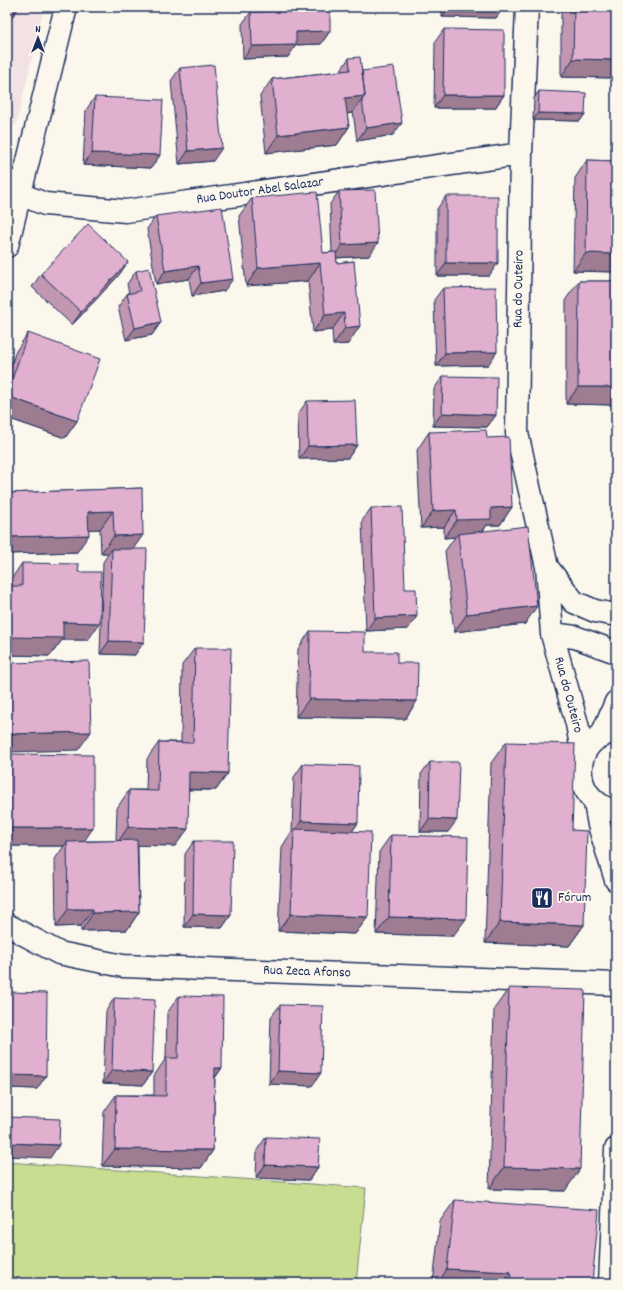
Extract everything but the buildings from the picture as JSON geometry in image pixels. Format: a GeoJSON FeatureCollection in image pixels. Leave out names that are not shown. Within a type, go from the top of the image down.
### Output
{"type":"FeatureCollection","features":[{"type":"Feature","properties":{"kind":"street"},"geometry":{"type":"LineString","coordinates":[[7,246],[13,187],[66,7]]}},
{"type":"Feature","properties":{"kind":"street","name":"Rua do Outeiro"},"geometry":{"type":"LineString","coordinates":[[527,7],[520,154],[516,433],[547,567],[552,634],[577,724],[583,756],[580,769],[581,781],[586,793],[595,803]]}},
{"type":"Feature","properties":{"kind":"street","name":"Rua Doutor Abel Salazar"},"geometry":{"type":"LineString","coordinates":[[13,187],[45,204],[126,211],[520,154]]}},
{"type":"Feature","properties":{"kind":"street","name":"Rua do Outeiro"},"geometry":{"type":"LineString","coordinates":[[547,567],[574,602],[595,611],[616,615]]}},
{"type":"Feature","properties":{"kind":"street","name":"Rua do Outeiro"},"geometry":{"type":"LineString","coordinates":[[552,634],[575,637],[616,652]]}},
{"type":"Feature","properties":{"kind":"street"},"geometry":{"type":"LineString","coordinates":[[583,756],[591,745],[608,734],[616,702]]}},
{"type":"Feature","properties":{"kind":"street"},"geometry":{"type":"LineString","coordinates":[[595,803],[606,809],[616,811]]}},
{"type":"Feature","properties":{"kind":"street"},"geometry":{"type":"LineString","coordinates":[[595,803],[599,824],[616,880]]}},
{"type":"Feature","properties":{"kind":"street","name":"Rua Zeca Afonso"},"geometry":{"type":"LineString","coordinates":[[7,925],[59,953],[123,966],[616,984]]}},
{"type":"Feature","properties":{"kind":"street"},"geometry":{"type":"LineString","coordinates":[[612,1282],[616,1149]]}},
{"type":"Feature","properties":{"kind":"shaded area"},"geometry":{"type":"Polygon","coordinates":[[[7,7],[44,7],[16,124],[8,129],[7,7]]]}},
{"type":"Feature","properties":{"kind":"green space"},"geometry":{"type":"Polygon","coordinates":[[[7,1162],[366,1188],[356,1283],[7,1283],[7,1162]]]}},
{"type":"Feature","properties":{"kind":"place","name":"Fórum"},"geometry":{"type":"Point","coordinates":[542,898]}}]}
